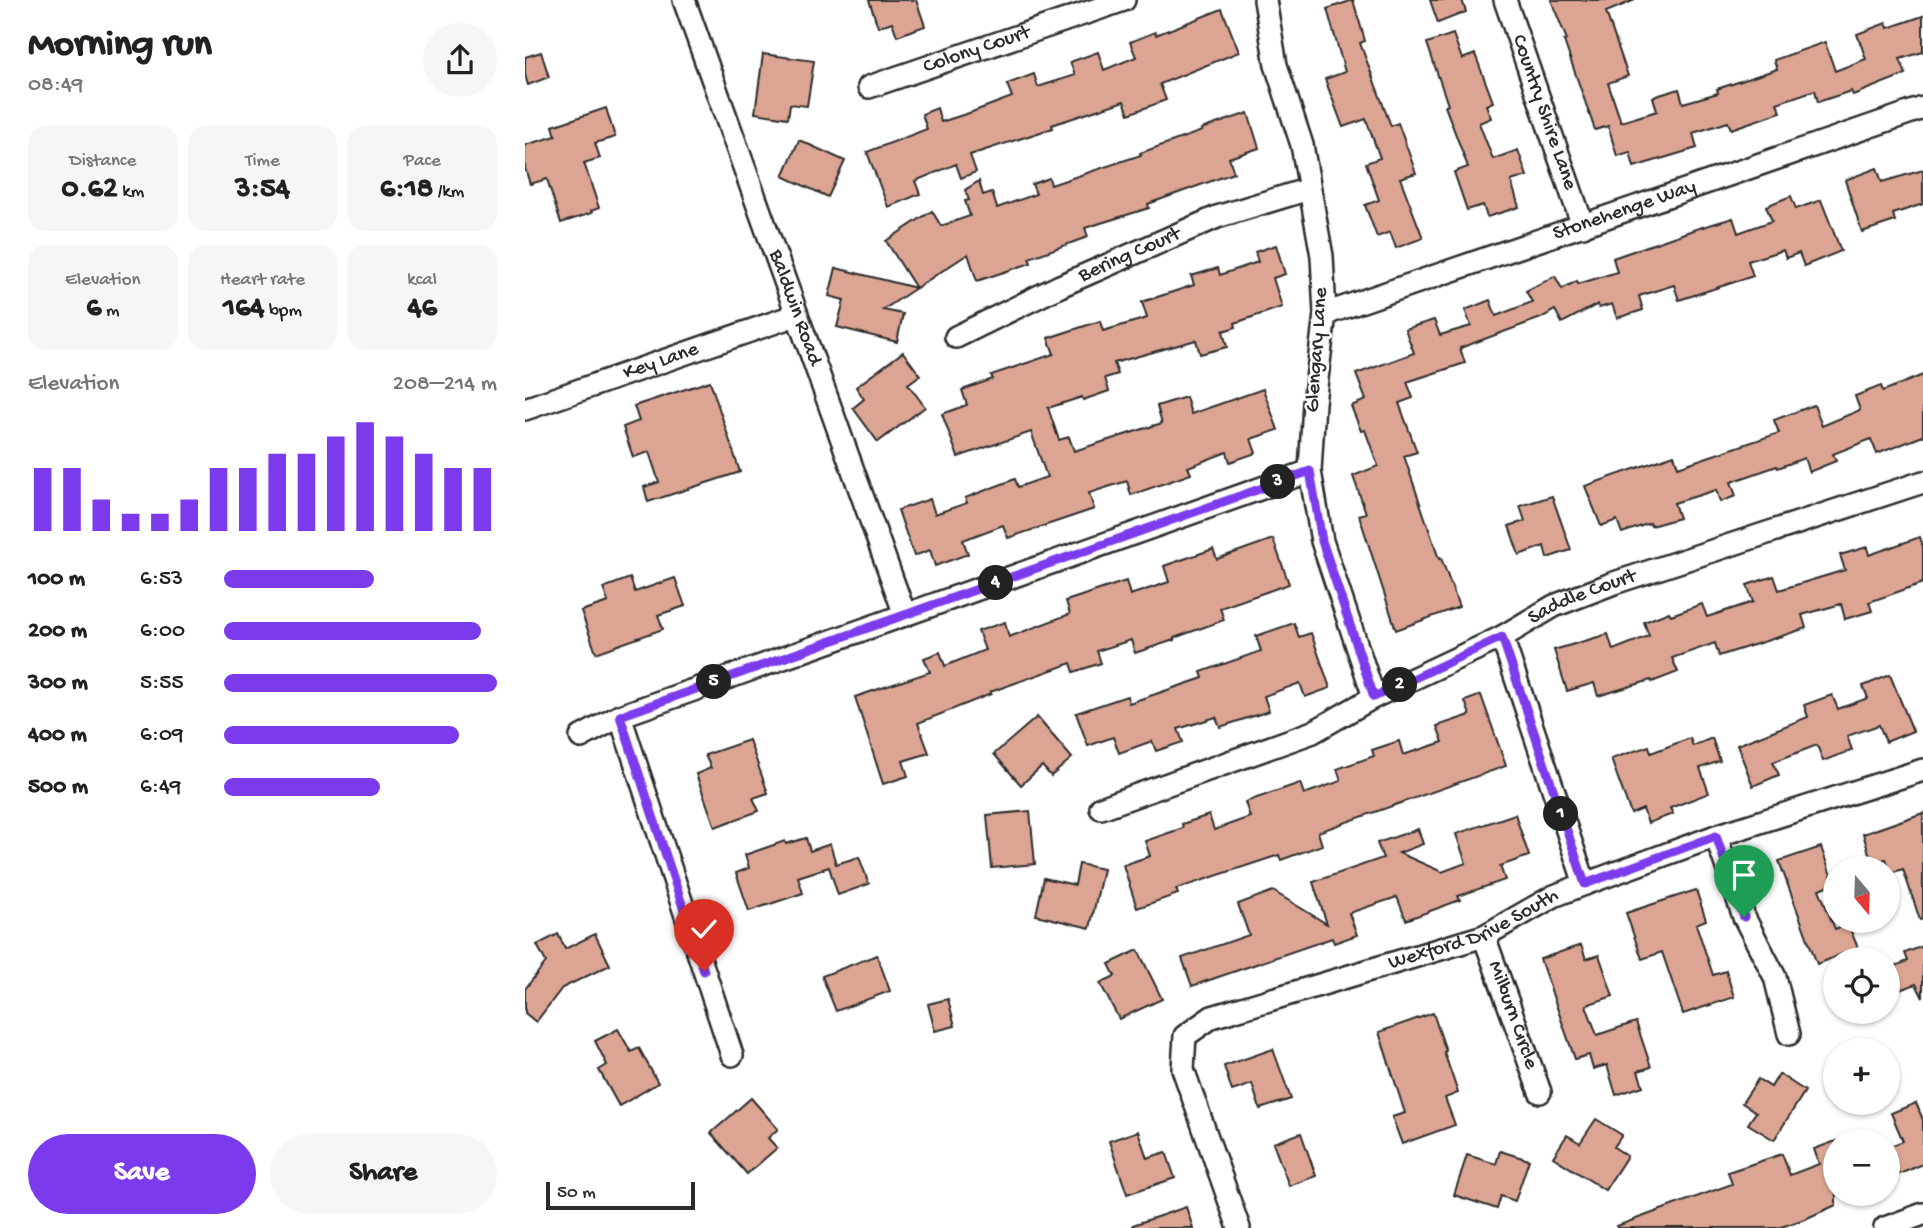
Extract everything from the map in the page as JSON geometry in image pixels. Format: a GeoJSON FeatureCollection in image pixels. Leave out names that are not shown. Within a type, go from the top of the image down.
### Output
{"type":"FeatureCollection","features":[{"type":"Feature","properties":{"kind":"street","name":"Baldwin Road"},"geometry":{"type":"LineString","coordinates":[[684,0],[905,615]]}},
{"type":"Feature","properties":{"kind":"street","name":"Colony Court"},"geometry":{"type":"LineString","coordinates":[[869,87],[1124,0]]}},
{"type":"Feature","properties":{"kind":"street","name":"Glengary Lane"},"geometry":{"type":"LineString","coordinates":[[1265,0],[1276,65],[1302,145],[1322,256],[1325,314],[1314,403],[1310,471],[1322,541],[1374,697]]}},
{"type":"Feature","properties":{"kind":"street","name":"Country Shire Lane"},"geometry":{"type":"LineString","coordinates":[[1505,0],[1583,226]]}},
{"type":"Feature","properties":{"kind":"street","name":"Stonehenge Way"},"geometry":{"type":"LineString","coordinates":[[1325,314],[1923,108]]}},
{"type":"Feature","properties":{"kind":"street","name":"Bering Court"},"geometry":{"type":"LineString","coordinates":[[956,337],[1060,286],[1217,217],[1309,189]]}},
{"type":"Feature","properties":{"kind":"street","name":"Key Lane"},"geometry":{"type":"LineString","coordinates":[[525,409],[796,315]]}},
{"type":"Feature","properties":{"kind":"street"},"geometry":{"type":"LineString","coordinates":[[581,737],[620,716],[1310,471]]}},
{"type":"Feature","properties":{"kind":"street","name":"Saddle Court"},"geometry":{"type":"LineString","coordinates":[[1101,808],[1313,732],[1374,697],[1502,637],[1554,606],[1614,583],[1923,482]]}},
{"type":"Feature","properties":{"kind":"street"},"geometry":{"type":"LineString","coordinates":[[1502,637],[1585,884]]}},
{"type":"Feature","properties":{"kind":"street"},"geometry":{"type":"LineString","coordinates":[[620,716],[732,1055]]}},
{"type":"Feature","properties":{"kind":"street","name":"Wexford Drive South"},"geometry":{"type":"LineString","coordinates":[[1239,1228],[1183,1069],[1185,1036],[1212,1017],[1484,936],[1554,896],[1585,884],[1716,836],[1923,770]]}},
{"type":"Feature","properties":{"kind":"street"},"geometry":{"type":"LineString","coordinates":[[1716,836],[1744,917],[1775,977],[1789,1034]]}},
{"type":"Feature","properties":{"kind":"street","name":"Milburn Circle"},"geometry":{"type":"LineString","coordinates":[[1484,936],[1540,1092]]}},
{"type":"Feature","properties":{"kind":"street"},"geometry":{"type":"LineString","coordinates":[[1885,1228],[1923,1214]]}},
{"type":"Feature","properties":{"kind":"building"},"geometry":{"type":"Polygon","coordinates":[[[869,0],[916,0],[925,26],[897,36],[892,22],[878,27],[869,0]]]}},
{"type":"Feature","properties":{"kind":"building"},"geometry":{"type":"Polygon","coordinates":[[[1353,0],[1365,41],[1360,43],[1391,126],[1398,123],[1416,173],[1400,178],[1423,238],[1396,248],[1390,232],[1377,237],[1365,205],[1379,200],[1366,163],[1380,158],[1366,119],[1343,127],[1325,79],[1345,72],[1327,9],[1353,0]]]}},
{"type":"Feature","properties":{"kind":"building"},"geometry":{"type":"Polygon","coordinates":[[[1430,0],[1462,0],[1466,12],[1438,23],[1430,0]]]}},
{"type":"Feature","properties":{"kind":"building"},"geometry":{"type":"Polygon","coordinates":[[[1551,0],[1635,0],[1606,12],[1628,76],[1608,83],[1621,122],[1657,111],[1653,97],[1679,89],[1683,103],[1718,93],[1717,89],[1777,69],[1774,60],[1825,42],[1835,71],[1866,59],[1857,34],[1886,23],[1888,28],[1923,16],[1923,52],[1900,59],[1906,74],[1853,95],[1851,91],[1818,102],[1815,90],[1777,103],[1781,112],[1731,129],[1728,122],[1693,133],[1697,148],[1634,167],[1630,152],[1617,156],[1608,126],[1595,130],[1564,41],[1567,40],[1551,0]]]}},
{"type":"Feature","properties":{"kind":"building"},"geometry":{"type":"Polygon","coordinates":[[[1222,9],[1239,52],[1160,84],[1166,100],[1129,114],[1124,101],[970,155],[976,172],[961,178],[956,164],[915,181],[920,194],[888,207],[867,152],[927,129],[922,114],[937,108],[941,122],[972,112],[1012,97],[1007,84],[1034,74],[1038,87],[1075,75],[1070,62],[1098,52],[1104,70],[1136,57],[1130,42],[1155,32],[1156,35],[1222,9]]]}},
{"type":"Feature","properties":{"kind":"building"},"geometry":{"type":"Polygon","coordinates":[[[1453,34],[1462,59],[1475,54],[1493,102],[1486,105],[1491,118],[1479,123],[1493,159],[1518,150],[1527,176],[1511,181],[1519,207],[1487,217],[1483,205],[1467,210],[1454,172],[1468,167],[1445,106],[1448,105],[1427,43],[1453,34]]]}},
{"type":"Feature","properties":{"kind":"building"},"geometry":{"type":"Polygon","coordinates":[[[541,52],[549,77],[528,85],[525,57],[541,52]]]}},
{"type":"Feature","properties":{"kind":"building"},"geometry":{"type":"Polygon","coordinates":[[[763,54],[814,61],[807,106],[790,104],[788,118],[755,113],[763,54]]]}},
{"type":"Feature","properties":{"kind":"building"},"geometry":{"type":"Polygon","coordinates":[[[606,108],[615,137],[595,143],[600,158],[584,163],[599,208],[561,223],[547,179],[530,184],[525,168],[525,145],[556,136],[553,126],[606,108]]]}},
{"type":"Feature","properties":{"kind":"building"},"geometry":{"type":"Polygon","coordinates":[[[1248,113],[1259,148],[1229,158],[1234,173],[1148,204],[1149,208],[1085,228],[1088,237],[1029,258],[1031,263],[977,281],[968,254],[916,288],[886,241],[932,211],[941,226],[970,216],[965,190],[979,181],[983,195],[992,192],[997,208],[1036,194],[1032,184],[1049,178],[1051,185],[1141,155],[1140,153],[1202,131],[1201,129],[1248,113]]]}},
{"type":"Feature","properties":{"kind":"building"},"geometry":{"type":"Polygon","coordinates":[[[799,140],[845,161],[828,197],[783,176],[799,140]]]}},
{"type":"Feature","properties":{"kind":"building"},"geometry":{"type":"Polygon","coordinates":[[[1877,168],[1882,182],[1923,170],[1923,204],[1893,214],[1895,221],[1862,232],[1845,180],[1877,168]]]}},
{"type":"Feature","properties":{"kind":"building"},"geometry":{"type":"Polygon","coordinates":[[[1791,196],[1796,209],[1821,200],[1841,251],[1804,266],[1799,253],[1786,258],[1783,250],[1748,261],[1753,276],[1679,300],[1674,285],[1639,296],[1643,310],[1617,318],[1612,304],[1599,308],[1598,304],[1562,323],[1555,310],[1541,318],[1460,348],[1465,363],[1407,382],[1413,398],[1399,403],[1417,452],[1404,456],[1439,559],[1441,558],[1459,607],[1396,630],[1359,515],[1366,513],[1353,476],[1378,466],[1365,430],[1361,431],[1351,406],[1366,400],[1356,374],[1414,353],[1405,329],[1434,320],[1440,335],[1471,326],[1465,310],[1490,300],[1496,316],[1532,302],[1526,291],[1555,276],[1562,289],[1577,281],[1578,284],[1617,272],[1613,258],[1733,218],[1738,233],[1772,221],[1766,206],[1791,196]]]}},
{"type":"Feature","properties":{"kind":"building"},"geometry":{"type":"Polygon","coordinates":[[[1276,245],[1285,274],[1273,278],[1282,307],[1235,323],[1236,327],[1223,331],[1227,347],[1200,354],[1196,340],[1114,363],[1118,374],[1105,378],[1109,391],[1048,408],[1059,440],[1069,437],[1074,451],[1162,423],[1157,406],[1186,397],[1191,414],[1263,389],[1278,430],[1251,439],[1256,453],[1230,462],[1227,452],[1188,467],[1191,474],[1131,495],[1127,481],[1089,493],[1094,509],[1008,538],[1003,525],[963,540],[968,554],[935,566],[930,550],[914,556],[898,510],[930,499],[935,514],[967,503],[965,498],[1015,479],[1018,487],[1047,477],[1031,432],[958,457],[942,414],[967,405],[962,390],[993,379],[991,375],[1054,354],[1048,338],[1100,321],[1103,331],[1147,318],[1142,302],[1194,285],[1191,276],[1218,268],[1220,275],[1258,262],[1255,252],[1276,245]]]}},
{"type":"Feature","properties":{"kind":"building"},"geometry":{"type":"Polygon","coordinates":[[[836,268],[916,288],[883,310],[903,314],[897,342],[837,327],[844,300],[829,296],[836,268]]]}},
{"type":"Feature","properties":{"kind":"building"},"geometry":{"type":"Polygon","coordinates":[[[903,352],[920,375],[908,384],[925,407],[878,442],[853,408],[864,399],[856,387],[903,352]]]}},
{"type":"Feature","properties":{"kind":"building"},"geometry":{"type":"Polygon","coordinates":[[[1923,375],[1923,436],[1877,454],[1871,439],[1833,454],[1836,461],[1809,472],[1804,458],[1778,468],[1777,466],[1731,482],[1736,496],[1720,502],[1716,490],[1674,503],[1679,518],[1651,526],[1650,523],[1622,533],[1617,520],[1601,526],[1585,486],[1674,455],[1678,467],[1779,433],[1774,420],[1814,405],[1822,426],[1860,410],[1855,396],[1881,386],[1883,391],[1923,375]]]}},
{"type":"Feature","properties":{"kind":"building"},"geometry":{"type":"Polygon","coordinates":[[[710,381],[740,472],[648,502],[644,487],[659,482],[649,452],[633,457],[623,427],[639,421],[634,406],[710,381]]]}},
{"type":"Feature","properties":{"kind":"building"},"geometry":{"type":"Polygon","coordinates":[[[1552,496],[1571,550],[1547,558],[1544,546],[1519,555],[1509,526],[1525,521],[1520,506],[1552,496]]]}},
{"type":"Feature","properties":{"kind":"building"},"geometry":{"type":"Polygon","coordinates":[[[1920,537],[1923,547],[1923,583],[1869,602],[1872,611],[1845,619],[1841,604],[1802,615],[1806,628],[1766,641],[1719,656],[1715,643],[1672,658],[1678,672],[1652,682],[1651,680],[1598,696],[1594,683],[1567,691],[1554,650],[1608,634],[1613,650],[1649,636],[1644,622],[1669,612],[1671,615],[1702,604],[1707,617],[1753,602],[1747,585],[1774,576],[1779,590],[1845,570],[1840,555],[1867,547],[1869,555],[1920,537]]]}},
{"type":"Feature","properties":{"kind":"building"},"geometry":{"type":"Polygon","coordinates":[[[1273,539],[1289,584],[1220,608],[1224,620],[1174,640],[1135,653],[1131,640],[1097,651],[1101,663],[1074,672],[1071,663],[990,692],[991,694],[918,723],[929,753],[903,761],[908,776],[883,784],[855,697],[930,672],[924,658],[940,652],[945,666],[985,650],[978,631],[1005,622],[1009,637],[1070,614],[1066,601],[1126,581],[1130,595],[1169,582],[1164,566],[1213,549],[1217,559],[1273,539]]]}},
{"type":"Feature","properties":{"kind":"building"},"geometry":{"type":"Polygon","coordinates":[[[630,578],[635,592],[675,578],[685,606],[658,615],[663,629],[596,653],[581,611],[608,602],[603,588],[630,578]]]}},
{"type":"Feature","properties":{"kind":"building"},"geometry":{"type":"Polygon","coordinates":[[[1294,623],[1299,637],[1311,633],[1330,688],[1305,697],[1300,683],[1264,696],[1269,711],[1220,727],[1216,717],[1178,729],[1183,742],[1156,751],[1152,741],[1119,753],[1113,737],[1088,746],[1076,713],[1127,696],[1129,703],[1203,678],[1201,672],[1261,651],[1256,636],[1294,623]]]}},
{"type":"Feature","properties":{"kind":"building"},"geometry":{"type":"Polygon","coordinates":[[[1890,675],[1913,731],[1886,742],[1879,725],[1847,736],[1852,750],[1823,761],[1817,745],[1773,762],[1779,775],[1753,786],[1737,745],[1808,717],[1804,705],[1832,695],[1838,709],[1868,698],[1863,686],[1890,675]]]}},
{"type":"Feature","properties":{"kind":"building"},"geometry":{"type":"Polygon","coordinates":[[[1481,695],[1506,766],[1318,832],[1322,845],[1281,860],[1279,855],[1176,889],[1178,894],[1137,908],[1123,865],[1150,856],[1145,841],[1183,828],[1182,824],[1209,815],[1214,830],[1250,817],[1245,802],[1300,783],[1304,794],[1341,781],[1337,769],[1374,756],[1372,750],[1399,741],[1403,755],[1443,742],[1437,726],[1470,715],[1465,701],[1481,695]]]}},
{"type":"Feature","properties":{"kind":"building"},"geometry":{"type":"Polygon","coordinates":[[[1037,717],[1072,758],[1051,776],[1042,766],[1021,785],[994,754],[1037,717]]]}},
{"type":"Feature","properties":{"kind":"building"},"geometry":{"type":"Polygon","coordinates":[[[1690,738],[1693,746],[1712,738],[1720,761],[1700,768],[1709,793],[1670,808],[1673,814],[1648,823],[1643,809],[1631,814],[1611,759],[1649,746],[1651,753],[1690,738]]]}},
{"type":"Feature","properties":{"kind":"building"},"geometry":{"type":"Polygon","coordinates":[[[749,740],[768,793],[753,798],[759,811],[715,827],[696,774],[711,768],[705,755],[749,740]]]}},
{"type":"Feature","properties":{"kind":"building"},"geometry":{"type":"Polygon","coordinates":[[[1030,811],[1035,864],[992,868],[987,815],[1030,811]]]}},
{"type":"Feature","properties":{"kind":"building"},"geometry":{"type":"Polygon","coordinates":[[[1923,813],[1923,919],[1920,920],[1903,869],[1901,870],[1901,856],[1870,856],[1863,834],[1923,813]]]}},
{"type":"Feature","properties":{"kind":"building"},"geometry":{"type":"Polygon","coordinates":[[[1515,814],[1529,856],[1500,866],[1505,880],[1458,896],[1460,900],[1406,920],[1397,897],[1349,913],[1357,935],[1334,943],[1332,938],[1192,986],[1182,958],[1249,935],[1238,904],[1273,891],[1327,924],[1313,882],[1383,858],[1377,843],[1418,829],[1423,844],[1399,853],[1442,872],[1466,863],[1456,834],[1515,814]]]}},
{"type":"Feature","properties":{"kind":"building"},"geometry":{"type":"Polygon","coordinates":[[[806,838],[810,851],[830,844],[836,864],[859,857],[869,884],[838,895],[829,867],[798,877],[803,893],[749,911],[736,873],[749,868],[745,855],[785,841],[786,844],[806,838]]]}},
{"type":"Feature","properties":{"kind":"building"},"geometry":{"type":"Polygon","coordinates":[[[1821,847],[1824,856],[1823,888],[1819,889],[1823,899],[1823,933],[1852,933],[1858,947],[1823,947],[1823,962],[1817,964],[1779,861],[1821,847]]]}},
{"type":"Feature","properties":{"kind":"building"},"geometry":{"type":"Polygon","coordinates":[[[1079,864],[1103,869],[1090,928],[1036,915],[1044,878],[1075,885],[1079,864]]]}},
{"type":"Feature","properties":{"kind":"building"},"geometry":{"type":"Polygon","coordinates":[[[1696,890],[1706,920],[1696,924],[1713,975],[1726,971],[1734,997],[1683,1014],[1662,952],[1642,959],[1626,913],[1696,890]]]}},
{"type":"Feature","properties":{"kind":"building"},"geometry":{"type":"Polygon","coordinates":[[[558,934],[565,949],[595,934],[610,965],[562,988],[536,1022],[525,1013],[525,989],[546,962],[537,945],[558,934]]]}},
{"type":"Feature","properties":{"kind":"building"},"geometry":{"type":"Polygon","coordinates":[[[1581,945],[1586,959],[1599,955],[1613,996],[1586,1005],[1597,1035],[1636,1022],[1651,1067],[1638,1071],[1643,1086],[1616,1095],[1607,1065],[1593,1069],[1589,1055],[1575,1059],[1540,959],[1581,945]]]}},
{"type":"Feature","properties":{"kind":"building"},"geometry":{"type":"Polygon","coordinates":[[[1923,946],[1923,998],[1916,984],[1900,990],[1900,964],[1908,961],[1905,953],[1923,946]]]}},
{"type":"Feature","properties":{"kind":"building"},"geometry":{"type":"Polygon","coordinates":[[[1138,950],[1162,999],[1119,1019],[1100,983],[1115,976],[1109,964],[1138,950]]]}},
{"type":"Feature","properties":{"kind":"building"},"geometry":{"type":"Polygon","coordinates":[[[877,955],[890,991],[836,1011],[822,976],[877,955]]]}},
{"type":"Feature","properties":{"kind":"building"},"geometry":{"type":"Polygon","coordinates":[[[948,999],[955,1026],[935,1031],[928,1004],[948,999]]]}},
{"type":"Feature","properties":{"kind":"building"},"geometry":{"type":"Polygon","coordinates":[[[1433,1013],[1458,1093],[1445,1098],[1455,1125],[1402,1144],[1392,1117],[1405,1113],[1379,1032],[1433,1013]]]}},
{"type":"Feature","properties":{"kind":"building"},"geometry":{"type":"Polygon","coordinates":[[[618,1029],[631,1052],[639,1048],[658,1083],[619,1106],[599,1070],[607,1065],[595,1041],[618,1029]]]}},
{"type":"Feature","properties":{"kind":"building"},"geometry":{"type":"Polygon","coordinates":[[[1273,1049],[1291,1099],[1260,1109],[1252,1084],[1232,1091],[1224,1066],[1273,1049]]]}},
{"type":"Feature","properties":{"kind":"building"},"geometry":{"type":"Polygon","coordinates":[[[1779,1074],[1805,1091],[1774,1140],[1748,1124],[1756,1112],[1742,1103],[1758,1079],[1771,1087],[1779,1074]]]}},
{"type":"Feature","properties":{"kind":"building"},"geometry":{"type":"Polygon","coordinates":[[[751,1098],[778,1129],[768,1138],[777,1148],[747,1174],[711,1133],[751,1098]]]}},
{"type":"Feature","properties":{"kind":"building"},"geometry":{"type":"Polygon","coordinates":[[[1916,1103],[1923,1120],[1923,1164],[1900,1174],[1900,1142],[1903,1141],[1892,1115],[1900,1115],[1900,1109],[1916,1103]]]}},
{"type":"Feature","properties":{"kind":"building"},"geometry":{"type":"Polygon","coordinates":[[[1596,1119],[1622,1135],[1614,1147],[1627,1156],[1605,1190],[1553,1157],[1567,1135],[1580,1143],[1596,1119]]]}},
{"type":"Feature","properties":{"kind":"building"},"geometry":{"type":"Polygon","coordinates":[[[1138,1131],[1147,1158],[1166,1152],[1175,1178],[1127,1194],[1109,1141],[1138,1131]]]}},
{"type":"Feature","properties":{"kind":"building"},"geometry":{"type":"Polygon","coordinates":[[[1301,1133],[1316,1176],[1289,1186],[1273,1143],[1301,1133]]]}},
{"type":"Feature","properties":{"kind":"building"},"geometry":{"type":"Polygon","coordinates":[[[1823,1146],[1823,1206],[1834,1206],[1805,1219],[1778,1228],[1617,1228],[1732,1184],[1728,1172],[1782,1154],[1790,1175],[1819,1164],[1814,1149],[1823,1146]]]}},
{"type":"Feature","properties":{"kind":"building"},"geometry":{"type":"Polygon","coordinates":[[[1500,1151],[1529,1160],[1515,1201],[1501,1196],[1497,1209],[1454,1195],[1467,1155],[1496,1164],[1500,1151]]]}},
{"type":"Feature","properties":{"kind":"building"},"geometry":{"type":"Polygon","coordinates":[[[1186,1207],[1193,1228],[1134,1228],[1133,1225],[1186,1207]]]}},
{"type":"Feature","properties":{"kind":"route"},"geometry":{"type":"LineString","coordinates":[[704,971],[620,716],[1310,471],[1322,541],[1374,697],[1502,637],[1585,884],[1716,836],[1744,917]]}}]}
